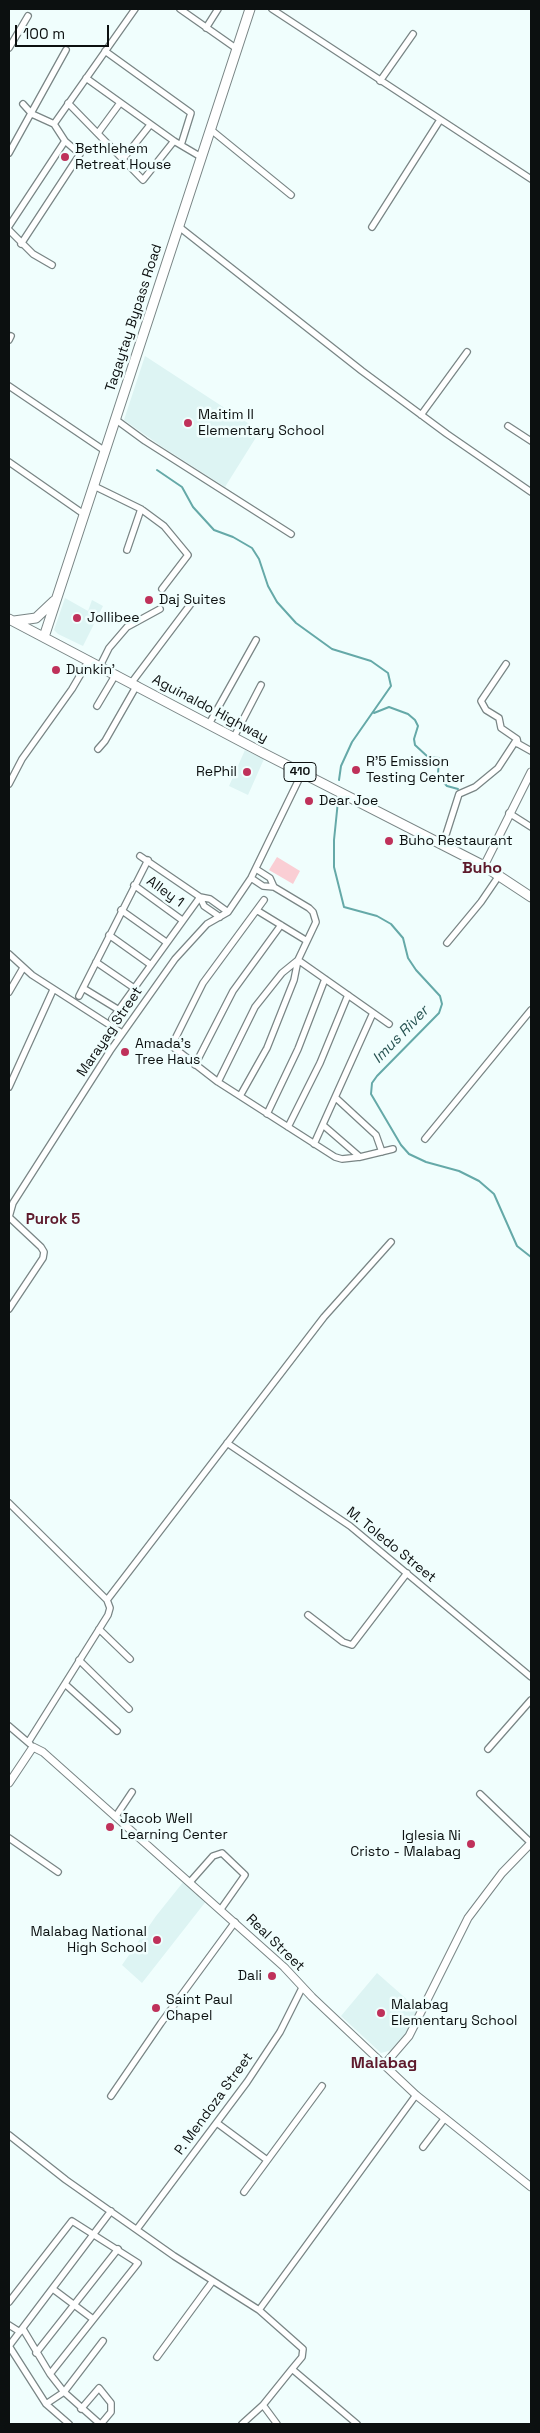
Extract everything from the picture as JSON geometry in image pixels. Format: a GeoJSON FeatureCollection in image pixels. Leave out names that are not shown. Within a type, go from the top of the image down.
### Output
{"type":"FeatureCollection","features":[{"type":"Feature","properties":{"kind":"main road","name":"Tagaytay Bypass Road"},"geometry":{"type":"LineString","coordinates":[[44,637],[250,9]]}},
{"type":"Feature","properties":{"kind":"main road"},"geometry":{"type":"LineString","coordinates":[[12,620],[36,618],[49,608],[58,597]]}},
{"type":"Feature","properties":{"kind":"main road","name":"Aguinaldo Highway"},"geometry":{"type":"LineString","coordinates":[[12,620],[399,824],[531,898]]}},
{"type":"Feature","properties":{"kind":"main road","name":"Aguinaldo Highway"},"geometry":{"type":"LineString","coordinates":[[399,824],[443,844],[484,866],[531,898]]}},
{"type":"Feature","properties":{"kind":"street"},"geometry":{"type":"LineString","coordinates":[[54,124],[135,9]]}},
{"type":"Feature","properties":{"kind":"street"},"geometry":{"type":"LineString","coordinates":[[180,9],[237,50]]}},
{"type":"Feature","properties":{"kind":"street"},"geometry":{"type":"LineString","coordinates":[[206,28],[218,9]]}},
{"type":"Feature","properties":{"kind":"street"},"geometry":{"type":"LineString","coordinates":[[272,9],[531,179]]}},
{"type":"Feature","properties":{"kind":"street"},"geometry":{"type":"LineString","coordinates":[[9,48],[28,16]]}},
{"type":"Feature","properties":{"kind":"street"},"geometry":{"type":"LineString","coordinates":[[380,81],[413,34]]}},
{"type":"Feature","properties":{"kind":"street"},"geometry":{"type":"LineString","coordinates":[[9,153],[66,50]]}},
{"type":"Feature","properties":{"kind":"street"},"geometry":{"type":"LineString","coordinates":[[105,51],[191,113],[181,145]]}},
{"type":"Feature","properties":{"kind":"street"},"geometry":{"type":"LineString","coordinates":[[86,78],[174,142],[201,157]]}},
{"type":"Feature","properties":{"kind":"street"},"geometry":{"type":"LineString","coordinates":[[68,103],[143,180],[174,142]]}},
{"type":"Feature","properties":{"kind":"street"},"geometry":{"type":"LineString","coordinates":[[98,133],[120,103]]}},
{"type":"Feature","properties":{"kind":"street"},"geometry":{"type":"LineString","coordinates":[[21,244],[80,154],[65,141],[54,124],[32,114],[23,104]]}},
{"type":"Feature","properties":{"kind":"street"},"geometry":{"type":"LineString","coordinates":[[372,227],[440,120]]}},
{"type":"Feature","properties":{"kind":"street"},"geometry":{"type":"LineString","coordinates":[[123,160],[150,125]]}},
{"type":"Feature","properties":{"kind":"street"},"geometry":{"type":"LineString","coordinates":[[210,129],[291,195]]}},
{"type":"Feature","properties":{"kind":"street"},"geometry":{"type":"LineString","coordinates":[[9,226],[65,141]]}},
{"type":"Feature","properties":{"kind":"street"},"geometry":{"type":"LineString","coordinates":[[178,226],[421,415],[531,492]]}},
{"type":"Feature","properties":{"kind":"street"},"geometry":{"type":"LineString","coordinates":[[9,230],[33,254],[52,264]]}},
{"type":"Feature","properties":{"kind":"street"},"geometry":{"type":"LineString","coordinates":[[421,415],[467,352]]}},
{"type":"Feature","properties":{"kind":"street"},"geometry":{"type":"LineString","coordinates":[[9,386],[105,451]]}},
{"type":"Feature","properties":{"kind":"street"},"geometry":{"type":"LineString","coordinates":[[115,419],[136,435],[291,534]]}},
{"type":"Feature","properties":{"kind":"street"},"geometry":{"type":"LineString","coordinates":[[508,426],[531,441]]}},
{"type":"Feature","properties":{"kind":"street"},"geometry":{"type":"LineString","coordinates":[[9,462],[85,515]]}},
{"type":"Feature","properties":{"kind":"street"},"geometry":{"type":"LineString","coordinates":[[94,486],[141,509],[164,526],[188,555],[162,589]]}},
{"type":"Feature","properties":{"kind":"street"},"geometry":{"type":"LineString","coordinates":[[126,550],[141,509]]}},
{"type":"Feature","properties":{"kind":"street"},"geometry":{"type":"LineString","coordinates":[[98,749],[106,741],[134,684],[193,601]]}},
{"type":"Feature","properties":{"kind":"street"},"geometry":{"type":"LineString","coordinates":[[100,666],[109,648],[121,632],[160,609]]}},
{"type":"Feature","properties":{"kind":"street"},"geometry":{"type":"LineString","coordinates":[[209,724],[256,640]]}},
{"type":"Feature","properties":{"kind":"street"},"geometry":{"type":"LineString","coordinates":[[9,784],[29,748],[72,689],[89,660]]}},
{"type":"Feature","properties":{"kind":"street"},"geometry":{"type":"LineString","coordinates":[[506,664],[481,701],[486,710],[499,718],[501,728],[517,739],[518,744]]}},
{"type":"Feature","properties":{"kind":"street"},"geometry":{"type":"LineString","coordinates":[[97,706],[116,674]]}},
{"type":"Feature","properties":{"kind":"street"},"geometry":{"type":"LineString","coordinates":[[234,737],[261,685]]}},
{"type":"Feature","properties":{"kind":"street"},"geometry":{"type":"LineString","coordinates":[[443,844],[459,794],[475,787],[498,768],[514,742],[531,751]]}},
{"type":"Feature","properties":{"kind":"street"},"geometry":{"type":"LineString","coordinates":[[484,866],[531,772]]}},
{"type":"Feature","properties":{"kind":"street","name":"Marayag Street"},"geometry":{"type":"LineString","coordinates":[[9,1309],[43,1258],[44,1252],[42,1247],[9,1218],[9,1210],[122,1033],[190,941],[207,924],[228,912],[251,878],[302,773]]}},
{"type":"Feature","properties":{"kind":"street"},"geometry":{"type":"LineString","coordinates":[[509,813],[531,827]]}},
{"type":"Feature","properties":{"kind":"street"},"geometry":{"type":"LineString","coordinates":[[140,856],[200,897],[210,899],[228,912]]}},
{"type":"Feature","properties":{"kind":"street"},"geometry":{"type":"LineString","coordinates":[[79,996],[148,860]]}},
{"type":"Feature","properties":{"kind":"street"},"geometry":{"type":"LineString","coordinates":[[256,869],[270,878],[274,887]]}},
{"type":"Feature","properties":{"kind":"street"},"geometry":{"type":"LineString","coordinates":[[240,1096],[266,1048],[294,980],[298,960],[316,922],[313,912],[274,887],[264,886],[251,878]]}},
{"type":"Feature","properties":{"kind":"street"},"geometry":{"type":"LineString","coordinates":[[447,942],[481,902],[496,880]]}},
{"type":"Feature","properties":{"kind":"street","name":"Alley 1"},"geometry":{"type":"LineString","coordinates":[[134,885],[182,920]]}},
{"type":"Feature","properties":{"kind":"street"},"geometry":{"type":"LineString","coordinates":[[200,897],[204,906],[220,917]]}},
{"type":"Feature","properties":{"kind":"street"},"geometry":{"type":"LineString","coordinates":[[112,1019],[200,897]]}},
{"type":"Feature","properties":{"kind":"street"},"geometry":{"type":"LineString","coordinates":[[264,900],[258,912],[210,972],[174,1041],[174,1047],[218,1082],[335,1157],[360,1157],[393,1150]]}},
{"type":"Feature","properties":{"kind":"street"},"geometry":{"type":"LineString","coordinates":[[121,910],[166,942]]}},
{"type":"Feature","properties":{"kind":"street"},"geometry":{"type":"LineString","coordinates":[[258,912],[307,941]]}},
{"type":"Feature","properties":{"kind":"street"},"geometry":{"type":"LineString","coordinates":[[195,1065],[233,991],[281,925]]}},
{"type":"Feature","properties":{"kind":"street"},"geometry":{"type":"LineString","coordinates":[[109,935],[150,965]]}},
{"type":"Feature","properties":{"kind":"street"},"geometry":{"type":"LineString","coordinates":[[9,954],[23,968],[53,990],[122,1033]]}},
{"type":"Feature","properties":{"kind":"street"},"geometry":{"type":"LineString","coordinates":[[298,960],[389,1024]]}},
{"type":"Feature","properties":{"kind":"street"},"geometry":{"type":"LineString","coordinates":[[218,1082],[255,1007],[282,973],[298,960]]}},
{"type":"Feature","properties":{"kind":"street"},"geometry":{"type":"LineString","coordinates":[[96,962],[134,988]]}},
{"type":"Feature","properties":{"kind":"street"},"geometry":{"type":"LineString","coordinates":[[9,992],[23,968]]}},
{"type":"Feature","properties":{"kind":"street"},"geometry":{"type":"LineString","coordinates":[[267,1114],[298,1049],[325,979]]}},
{"type":"Feature","properties":{"kind":"street"},"geometry":{"type":"LineString","coordinates":[[83,988],[119,1010]]}},
{"type":"Feature","properties":{"kind":"street"},"geometry":{"type":"LineString","coordinates":[[9,1087],[53,990]]}},
{"type":"Feature","properties":{"kind":"street"},"geometry":{"type":"LineString","coordinates":[[288,1127],[320,1063],[348,995]]}},
{"type":"Feature","properties":{"kind":"street"},"geometry":{"type":"LineString","coordinates":[[425,1139],[531,1010]]}},
{"type":"Feature","properties":{"kind":"street"},"geometry":{"type":"LineString","coordinates":[[314,1144],[373,1013]]}},
{"type":"Feature","properties":{"kind":"street"},"geometry":{"type":"LineString","coordinates":[[336,1098],[376,1135],[382,1152]]}},
{"type":"Feature","properties":{"kind":"street"},"geometry":{"type":"LineString","coordinates":[[324,1125],[360,1157]]}},
{"type":"Feature","properties":{"kind":"street"},"geometry":{"type":"LineString","coordinates":[[107,1600],[178,1510],[324,1317],[391,1242]]}},
{"type":"Feature","properties":{"kind":"street","name":"M. Toledo Street"},"geometry":{"type":"LineString","coordinates":[[227,1444],[340,1518],[531,1677]]}},
{"type":"Feature","properties":{"kind":"street"},"geometry":{"type":"LineString","coordinates":[[9,1503],[107,1600],[110,1608],[9,1783]]}},
{"type":"Feature","properties":{"kind":"street"},"geometry":{"type":"LineString","coordinates":[[308,1616],[343,1642],[352,1645],[407,1573]]}},
{"type":"Feature","properties":{"kind":"street"},"geometry":{"type":"LineString","coordinates":[[99,1629],[130,1659]]}},
{"type":"Feature","properties":{"kind":"street"},"geometry":{"type":"LineString","coordinates":[[79,1660],[129,1709]]}},
{"type":"Feature","properties":{"kind":"street"},"geometry":{"type":"LineString","coordinates":[[65,1684],[117,1731]]}},
{"type":"Feature","properties":{"kind":"street"},"geometry":{"type":"LineString","coordinates":[[488,1749],[531,1700]]}},
{"type":"Feature","properties":{"kind":"street"},"geometry":{"type":"LineString","coordinates":[[9,1726],[31,1744]]}},
{"type":"Feature","properties":{"kind":"street","name":"Real Street"},"geometry":{"type":"LineString","coordinates":[[31,1744],[43,1752],[235,1922],[284,1967],[302,1988],[416,2094],[531,2187]]}},
{"type":"Feature","properties":{"kind":"street"},"geometry":{"type":"LineString","coordinates":[[116,1816],[132,1792]]}},
{"type":"Feature","properties":{"kind":"street"},"geometry":{"type":"LineString","coordinates":[[384,2065],[409,2036],[468,1918],[502,1873],[531,1843],[480,1794]]}},
{"type":"Feature","properties":{"kind":"street"},"geometry":{"type":"LineString","coordinates":[[9,1838],[58,1872]]}},
{"type":"Feature","properties":{"kind":"street"},"geometry":{"type":"LineString","coordinates":[[190,1882],[213,1856],[222,1853],[245,1875],[220,1909]]}},
{"type":"Feature","properties":{"kind":"street"},"geometry":{"type":"LineString","coordinates":[[111,2096],[161,2023],[235,1922]]}},
{"type":"Feature","properties":{"kind":"street","name":"P. Mendoza Street"},"geometry":{"type":"LineString","coordinates":[[137,2229],[217,2123],[280,2032],[302,1988]]}},
{"type":"Feature","properties":{"kind":"street"},"geometry":{"type":"LineString","coordinates":[[244,2192],[322,2086]]}},
{"type":"Feature","properties":{"kind":"street"},"geometry":{"type":"LineString","coordinates":[[259,2310],[416,2094]]}},
{"type":"Feature","properties":{"kind":"street"},"geometry":{"type":"LineString","coordinates":[[423,2147],[445,2118]]}},
{"type":"Feature","properties":{"kind":"street"},"geometry":{"type":"LineString","coordinates":[[217,2123],[268,2160]]}},
{"type":"Feature","properties":{"kind":"street"},"geometry":{"type":"LineString","coordinates":[[9,2135],[66,2180],[212,2282],[259,2310],[303,2349],[302,2357],[263,2405],[242,2424]]}},
{"type":"Feature","properties":{"kind":"street"},"geometry":{"type":"LineString","coordinates":[[69,2424],[46,2404],[9,2346],[95,2235],[111,2211]]}},
{"type":"Feature","properties":{"kind":"street"},"geometry":{"type":"LineString","coordinates":[[9,2302],[72,2221],[118,2248],[138,2263],[50,2374]]}},
{"type":"Feature","properties":{"kind":"street"},"geometry":{"type":"LineString","coordinates":[[36,2352],[118,2248]]}},
{"type":"Feature","properties":{"kind":"street"},"geometry":{"type":"LineString","coordinates":[[156,2357],[212,2282]]}},
{"type":"Feature","properties":{"kind":"street"},"geometry":{"type":"LineString","coordinates":[[53,2289],[93,2319]]}},
{"type":"Feature","properties":{"kind":"street"},"geometry":{"type":"LineString","coordinates":[[9,2325],[22,2330],[64,2392],[81,2408],[101,2424],[111,2412],[111,2403],[99,2388],[81,2408]]}},
{"type":"Feature","properties":{"kind":"street"},"geometry":{"type":"LineString","coordinates":[[46,2404],[64,2392],[103,2341]]}},
{"type":"Feature","properties":{"kind":"street"},"geometry":{"type":"LineString","coordinates":[[292,2369],[357,2424]]}},
{"type":"Feature","properties":{"kind":"street"},"geometry":{"type":"LineString","coordinates":[[263,2405],[277,2424]]}},
{"type":"Feature","properties":{"kind":"shaded area","name":"Maitim II Elementary School"},"geometry":{"type":"Polygon","coordinates":[[[145,356],[260,431],[225,487],[124,420],[145,356]]]}},
{"type":"Feature","properties":{"kind":"shaded area","name":"Jollibee"},"geometry":{"type":"Polygon","coordinates":[[[65,598],[88,611],[92,600],[103,606],[83,646],[58,634],[54,630],[65,598]]]}},
{"type":"Feature","properties":{"kind":"shaded area","name":"RePhil"},"geometry":{"type":"Polygon","coordinates":[[[245,750],[264,759],[248,795],[229,786],[245,750]]]}},
{"type":"Feature","properties":{"kind":"shaded area"},"geometry":{"type":"Polygon","coordinates":[[[277,857],[300,871],[293,884],[269,870],[277,857]]]}},
{"type":"Feature","properties":{"kind":"shaded area","name":"Malabag National High School"},"geometry":{"type":"Polygon","coordinates":[[[184,1881],[207,1900],[142,1983],[122,1965],[156,1916],[184,1881]]]}},
{"type":"Feature","properties":{"kind":"shaded area","name":"Malabag Elementary School"},"geometry":{"type":"Polygon","coordinates":[[[377,1973],[419,2010],[406,2033],[392,2050],[381,2053],[341,2016],[377,1973]]]}},
{"type":"Feature","properties":{"kind":"waterway","name":"Imus River"},"geometry":{"type":"LineString","coordinates":[[157,470],[182,487],[193,507],[214,530],[233,537],[252,548],[259,559],[268,586],[277,602],[296,623],[332,649],[371,661],[388,673],[391,686],[352,742],[341,766],[339,780]]}},
{"type":"Feature","properties":{"kind":"waterway"},"geometry":{"type":"LineString","coordinates":[[374,713],[389,707],[408,714],[415,720],[418,726],[414,739],[415,745],[428,757],[439,758],[438,774],[442,781],[447,786],[458,789]]}},
{"type":"Feature","properties":{"kind":"waterway","name":"Imus River"},"geometry":{"type":"LineString","coordinates":[[338,801],[334,840],[334,867],[344,907],[377,916],[391,924],[403,938],[408,958],[416,970],[440,996],[442,1004],[439,1013],[377,1076],[372,1083],[371,1094],[401,1145],[409,1154],[426,1162],[459,1171],[479,1181],[494,1194],[517,1246],[531,1257]]}},
{"type":"Feature","properties":{"kind":"place","name":"Bethlehem Retreat House"},"geometry":{"type":"Point","coordinates":[65,157]}},
{"type":"Feature","properties":{"kind":"place","name":"Maitim II Elementary School"},"geometry":{"type":"Point","coordinates":[188,423]}},
{"type":"Feature","properties":{"kind":"place","name":"Daj Suites"},"geometry":{"type":"Point","coordinates":[149,600]}},
{"type":"Feature","properties":{"kind":"place","name":"Jollibee"},"geometry":{"type":"Point","coordinates":[77,618]}},
{"type":"Feature","properties":{"kind":"place","name":"Dunkin'"},"geometry":{"type":"Point","coordinates":[56,670]}},
{"type":"Feature","properties":{"kind":"place","name":"R'5 Emission Testing Center"},"geometry":{"type":"Point","coordinates":[356,770]}},
{"type":"Feature","properties":{"kind":"place","name":"RePhil"},"geometry":{"type":"Point","coordinates":[247,772]}},
{"type":"Feature","properties":{"kind":"place","name":"Dear Joe"},"geometry":{"type":"Point","coordinates":[309,801]}},
{"type":"Feature","properties":{"kind":"place","name":"Buho Restaurant"},"geometry":{"type":"Point","coordinates":[389,841]}},
{"type":"Feature","properties":{"kind":"place","name":"Amada's Tree Haus"},"geometry":{"type":"Point","coordinates":[125,1052]}},
{"type":"Feature","properties":{"kind":"place","name":"Jacob Well Learning Center"},"geometry":{"type":"Point","coordinates":[110,1827]}},
{"type":"Feature","properties":{"kind":"place","name":"Iglesia Ni Cristo - Malabag"},"geometry":{"type":"Point","coordinates":[471,1844]}},
{"type":"Feature","properties":{"kind":"place","name":"Malabag National High School"},"geometry":{"type":"Point","coordinates":[157,1940]}},
{"type":"Feature","properties":{"kind":"place","name":"Dali"},"geometry":{"type":"Point","coordinates":[272,1976]}},
{"type":"Feature","properties":{"kind":"place","name":"Saint Paul Chapel"},"geometry":{"type":"Point","coordinates":[156,2008]}},
{"type":"Feature","properties":{"kind":"place","name":"Malabag Elementary School"},"geometry":{"type":"Point","coordinates":[381,2013]}},
{"type":"Feature","properties":{"kind":"district","name":"Buho"},"geometry":{"type":"Point","coordinates":[482,869]}},
{"type":"Feature","properties":{"kind":"district","name":"Purok 5"},"geometry":{"type":"Point","coordinates":[53,1220]}},
{"type":"Feature","properties":{"kind":"district","name":"Malabag"},"geometry":{"type":"Point","coordinates":[384,2064]}}]}
